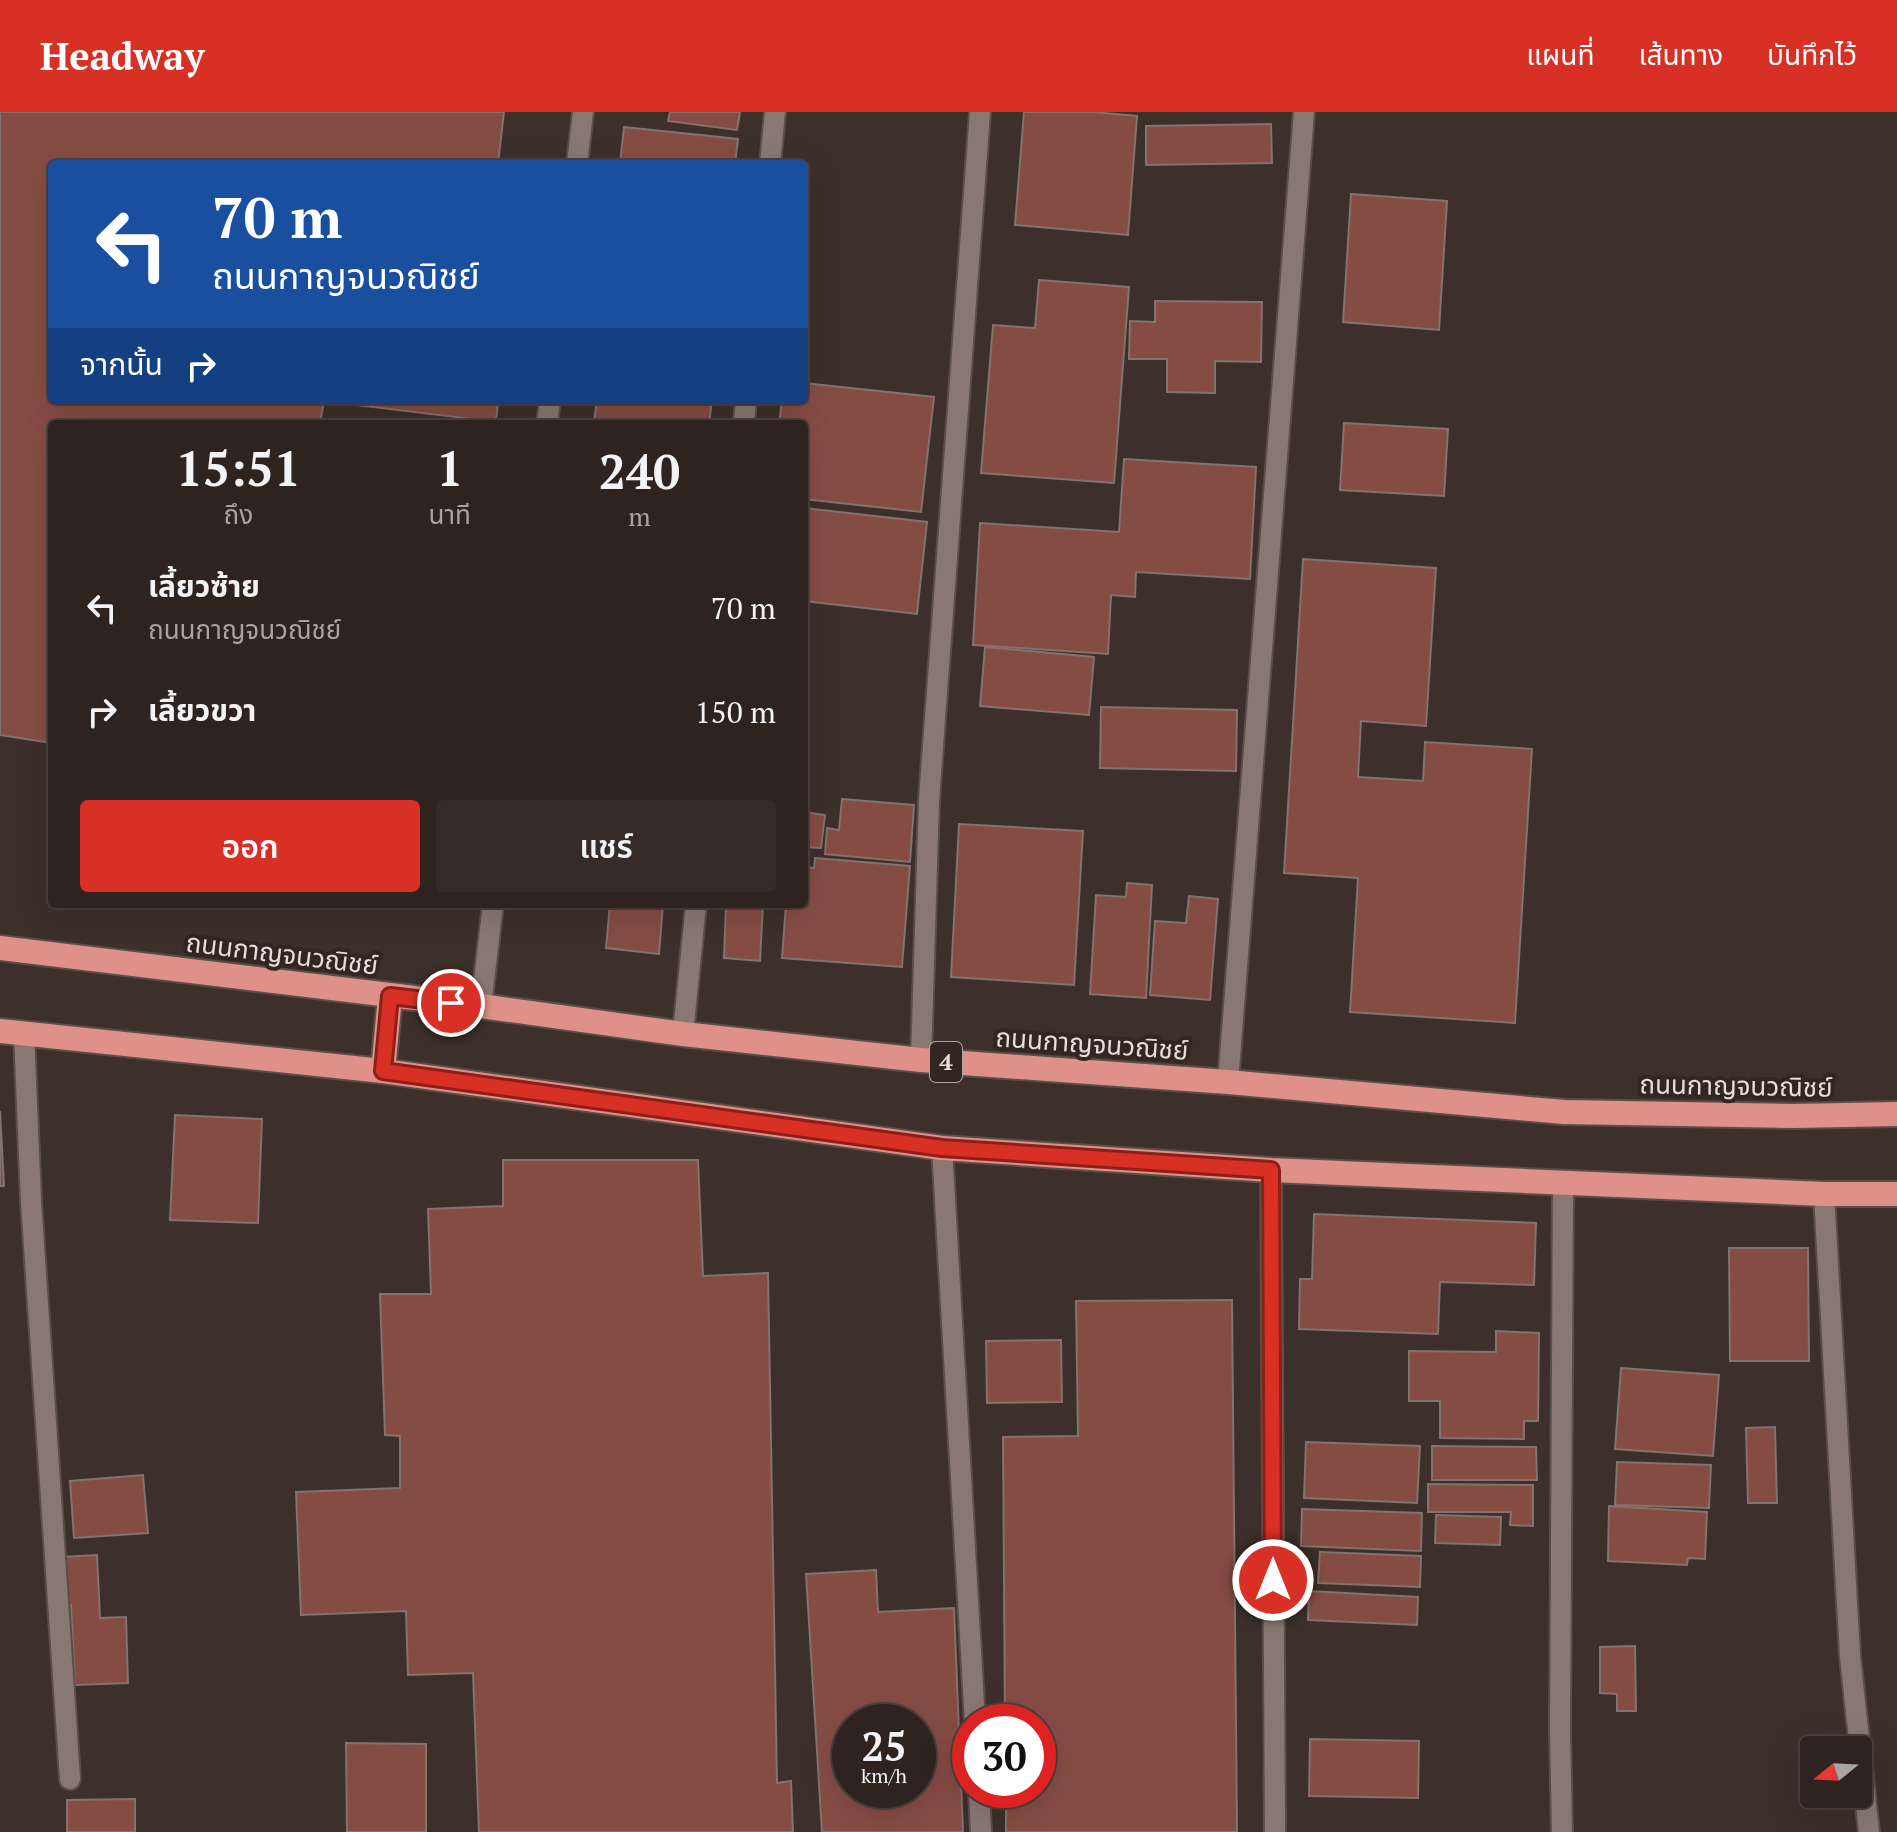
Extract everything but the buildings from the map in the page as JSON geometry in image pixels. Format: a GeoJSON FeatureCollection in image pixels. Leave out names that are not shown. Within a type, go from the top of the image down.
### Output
{"type":"FeatureCollection","features":[{"type":"Feature","properties":{"kind":"highway","name":"ถนนกาญจนวณิชย์"},"geometry":{"type":"LineString","coordinates":[[0,948],[481,1006],[683,1034],[921,1060],[1228,1082],[1564,1112],[1793,1116],[1897,1114]]}},
{"type":"Feature","properties":{"kind":"highway"},"geometry":{"type":"LineString","coordinates":[[383,1071],[390,996]]}},
{"type":"Feature","properties":{"kind":"highway"},"geometry":{"type":"LineString","coordinates":[[12,1032],[383,1071],[942,1148],[1271,1170],[1824,1194],[1897,1194]]}},
{"type":"Feature","properties":{"kind":"street"},"geometry":{"type":"LineString","coordinates":[[577,160],[583,112]]}},
{"type":"Feature","properties":{"kind":"street"},"geometry":{"type":"LineString","coordinates":[[770,160],[775,112]]}},
{"type":"Feature","properties":{"kind":"street"},"geometry":{"type":"LineString","coordinates":[[921,1060],[929,800],[980,112]]}},
{"type":"Feature","properties":{"kind":"street"},"geometry":{"type":"LineString","coordinates":[[1228,1082],[1304,112]]}},
{"type":"Feature","properties":{"kind":"street"},"geometry":{"type":"LineString","coordinates":[[481,1006],[493,908]]}},
{"type":"Feature","properties":{"kind":"street"},"geometry":{"type":"LineString","coordinates":[[683,1034],[696,908]]}},
{"type":"Feature","properties":{"kind":"street"},"geometry":{"type":"LineString","coordinates":[[12,1032],[31,1201],[70,1779]]}},
{"type":"Feature","properties":{"kind":"street"},"geometry":{"type":"LineString","coordinates":[[942,1148],[974,1704]]}},
{"type":"Feature","properties":{"kind":"street"},"geometry":{"type":"LineString","coordinates":[[1271,1170],[1275,1832]]}},
{"type":"Feature","properties":{"kind":"street"},"geometry":{"type":"LineString","coordinates":[[1562,1832],[1563,1183]]}},
{"type":"Feature","properties":{"kind":"street"},"geometry":{"type":"LineString","coordinates":[[1824,1194],[1850,1656],[1869,1832]]}},
{"type":"Feature","properties":{"kind":"street"},"geometry":{"type":"LineString","coordinates":[[980,1808],[981,1832]]}},
{"type":"Feature","properties":{"kind":"route"},"geometry":{"type":"LineString","coordinates":[[451,1003],[390,996],[383,1071],[942,1148],[1271,1170],[1273,1580]]}}]}
